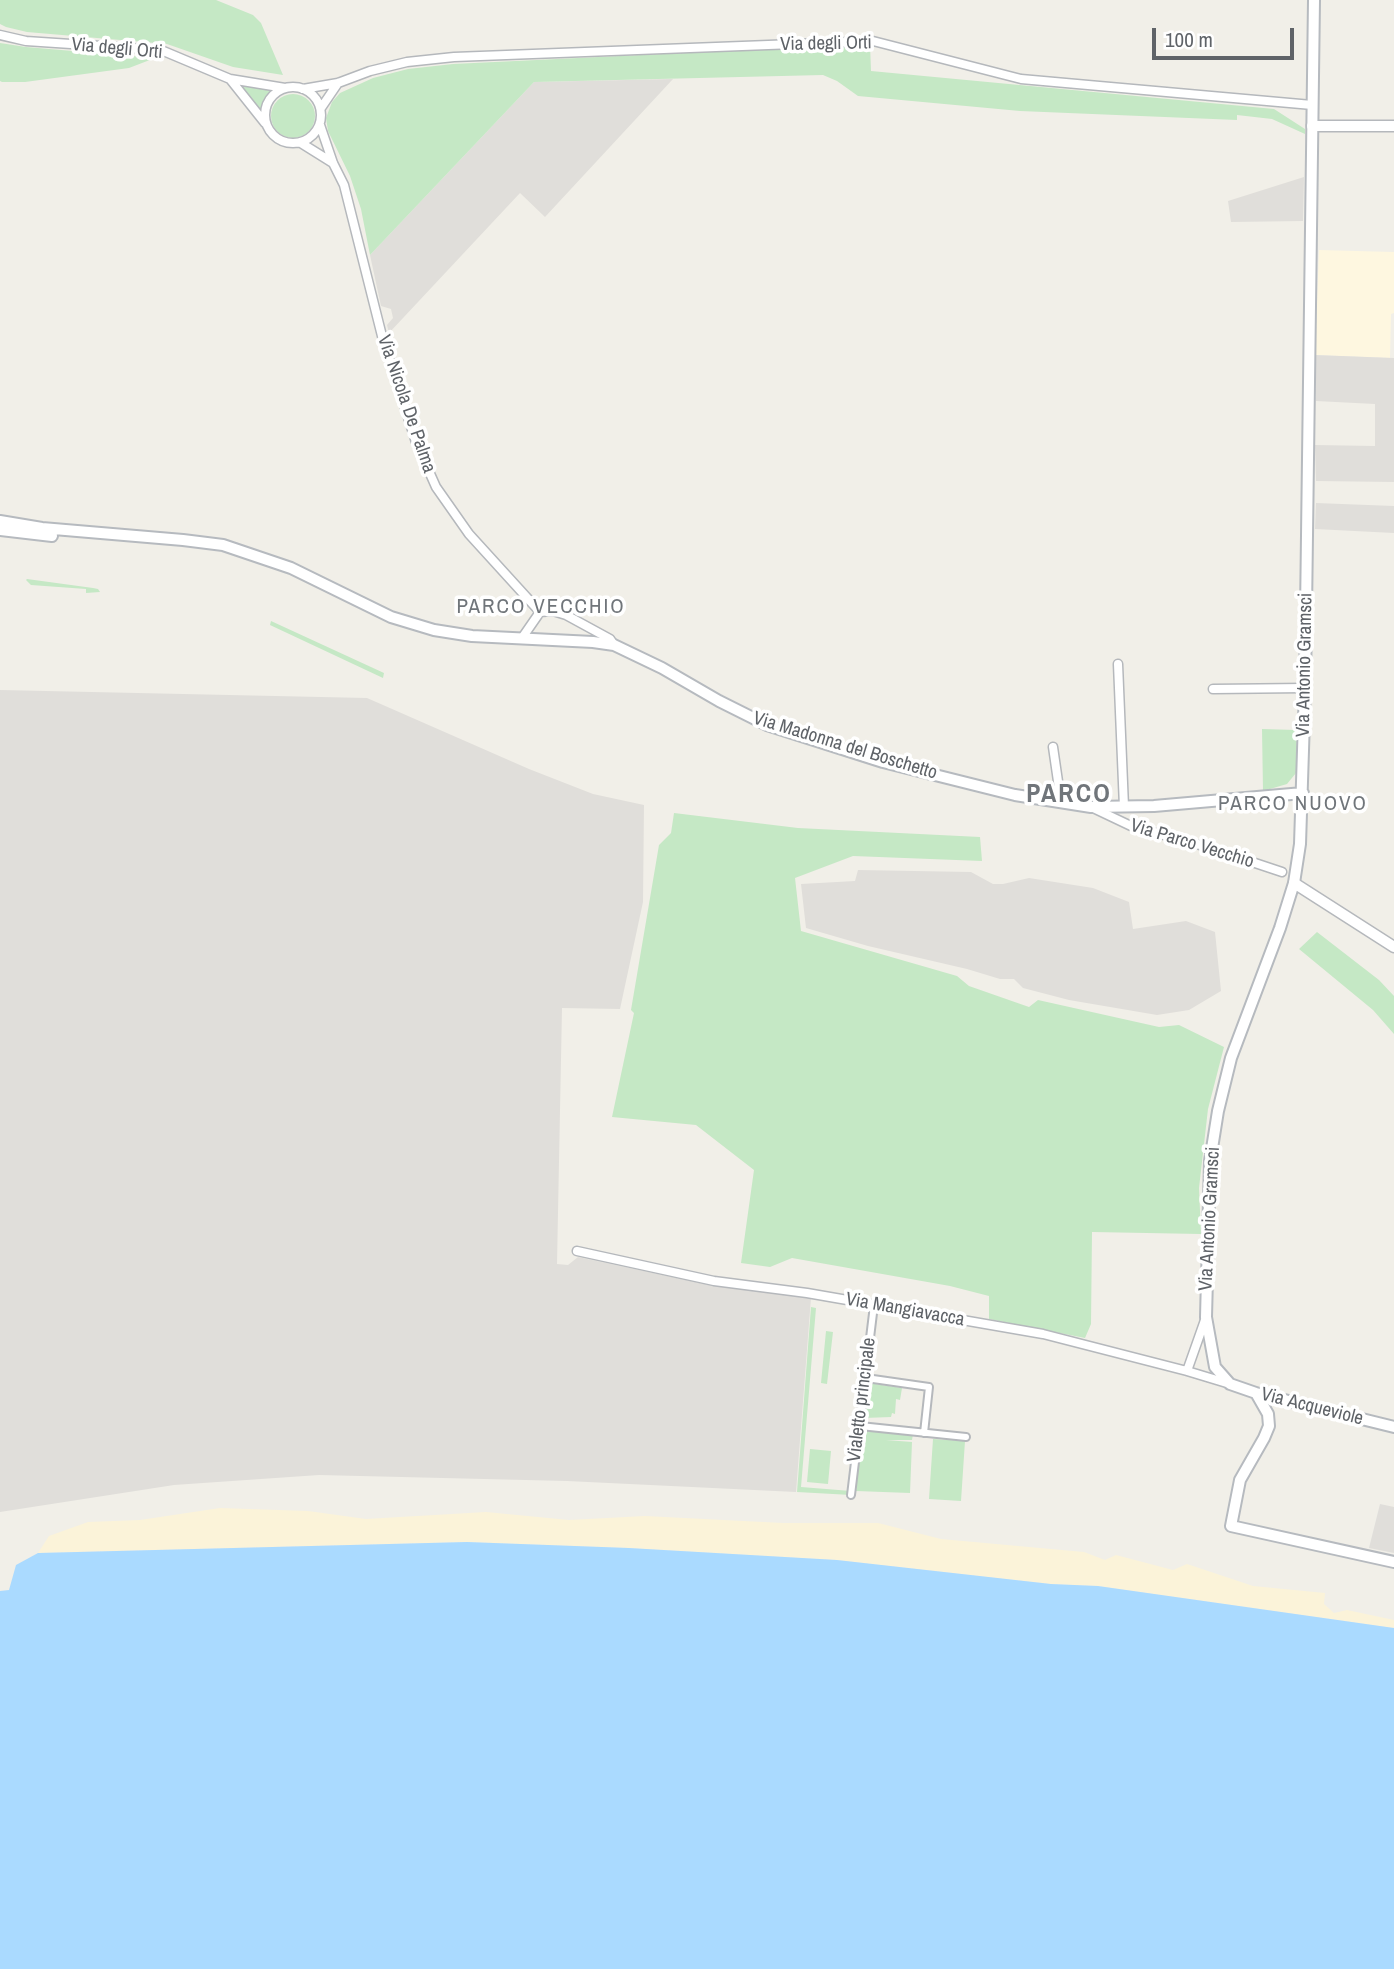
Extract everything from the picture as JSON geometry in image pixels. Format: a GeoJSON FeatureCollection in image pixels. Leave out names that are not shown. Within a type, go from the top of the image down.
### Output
{"type":"FeatureCollection","features":[{"type":"Feature","properties":{"kind":"main road","name":"Via Antonio Gramsci"},"geometry":{"type":"LineString","coordinates":[[1230,1384],[1215,1367],[1206,1317],[1210,1161],[1218,1111],[1231,1058],[1280,928],[1295,880],[1300,844],[1305,688],[1314,0]]}},
{"type":"Feature","properties":{"kind":"main road","name":"Via Madonna del Boschetto"},"geometry":{"type":"LineString","coordinates":[[0,521],[125,536],[194,541],[235,549],[292,568],[391,617],[472,636],[614,645],[662,667],[743,715],[784,732],[883,762],[1015,795],[1091,807],[1124,807],[1303,793]]}},
{"type":"Feature","properties":{"kind":"main road","name":"Via Madonna del Boschetto"},"geometry":{"type":"LineString","coordinates":[[0,530],[61,536],[125,536]]}},
{"type":"Feature","properties":{"kind":"main road","name":"Via Acqueviole"},"geometry":{"type":"LineString","coordinates":[[1230,1384],[1256,1393],[1394,1427]]}},
{"type":"Feature","properties":{"kind":"main road"},"geometry":{"type":"LineString","coordinates":[[1256,1393],[1268,1414],[1269,1426],[1240,1480],[1231,1526],[1394,1562]]}},
{"type":"Feature","properties":{"kind":"street","name":"Via degli Orti"},"geometry":{"type":"LineString","coordinates":[[0,34],[26,41],[161,50],[230,79],[285,88]]}},
{"type":"Feature","properties":{"kind":"street","name":"Via degli Orti"},"geometry":{"type":"LineString","coordinates":[[303,89],[338,83],[370,71],[407,62],[454,57],[873,41],[1021,79],[1312,104]]}},
{"type":"Feature","properties":{"kind":"street","name":"Via degli Orti"},"geometry":{"type":"LineString","coordinates":[[230,79],[265,123]]}},
{"type":"Feature","properties":{"kind":"street"},"geometry":{"type":"LineString","coordinates":[[321,108],[338,83]]}},
{"type":"Feature","properties":{"kind":"street"},"geometry":{"type":"LineString","coordinates":[[301,143],[309,139],[320,125],[321,108],[317,100],[303,89],[285,88],[271,98],[266,106],[265,123],[275,138],[283,142],[301,143],[333,163]]}},
{"type":"Feature","properties":{"kind":"street","name":"Via Nicola De Palma"},"geometry":{"type":"LineString","coordinates":[[320,125],[344,185],[382,336],[416,442],[436,487],[469,534],[540,612]]}},
{"type":"Feature","properties":{"kind":"street"},"geometry":{"type":"LineString","coordinates":[[1312,126],[1394,126]]}},
{"type":"Feature","properties":{"kind":"street"},"geometry":{"type":"LineString","coordinates":[[522,638],[540,612],[552,611],[566,615],[610,639],[614,645]]}},
{"type":"Feature","properties":{"kind":"street"},"geometry":{"type":"LineString","coordinates":[[1118,664],[1124,807]]}},
{"type":"Feature","properties":{"kind":"street"},"geometry":{"type":"LineString","coordinates":[[1213,689],[1305,688]]}},
{"type":"Feature","properties":{"kind":"street"},"geometry":{"type":"LineString","coordinates":[[1053,747],[1061,802]]}},
{"type":"Feature","properties":{"kind":"street","name":"Via Parco Vecchio"},"geometry":{"type":"LineString","coordinates":[[1091,807],[1131,826],[1207,847],[1282,872],[1295,880]]}},
{"type":"Feature","properties":{"kind":"street"},"geometry":{"type":"LineString","coordinates":[[1295,880],[1394,947]]}},
{"type":"Feature","properties":{"kind":"street","name":"Via Mangiavacca"},"geometry":{"type":"LineString","coordinates":[[577,1251],[714,1281],[781,1288],[1042,1334],[1230,1384]]}},
{"type":"Feature","properties":{"kind":"street","name":"Vialetto principale"},"geometry":{"type":"LineString","coordinates":[[851,1495],[874,1305]]}},
{"type":"Feature","properties":{"kind":"street","name":"Via Antonio Gramsci"},"geometry":{"type":"LineString","coordinates":[[1187,1371],[1206,1317]]}},
{"type":"Feature","properties":{"kind":"street"},"geometry":{"type":"LineString","coordinates":[[866,1378],[929,1387],[924,1433]]}},
{"type":"Feature","properties":{"kind":"street"},"geometry":{"type":"LineString","coordinates":[[860,1426],[966,1437]]}},
{"type":"Feature","properties":{"kind":"shaded area"},"geometry":{"type":"Polygon","coordinates":[[[673,79],[545,217],[520,193],[389,333],[387,325],[393,318],[391,309],[381,306],[370,255],[534,82],[673,79]]]}},
{"type":"Feature","properties":{"kind":"shaded area"},"geometry":{"type":"Polygon","coordinates":[[[1304,177],[1303,221],[1231,222],[1228,201],[1304,177]]]}},
{"type":"Feature","properties":{"kind":"shaded area"},"geometry":{"type":"Polygon","coordinates":[[[1319,250],[1394,252],[1394,313],[1391,314],[1390,358],[1315,355],[1319,250]]]}},
{"type":"Feature","properties":{"kind":"shaded area"},"geometry":{"type":"Polygon","coordinates":[[[1315,355],[1394,358],[1394,482],[1316,481],[1315,445],[1375,446],[1375,404],[1316,401],[1315,355]]]}},
{"type":"Feature","properties":{"kind":"shaded area"},"geometry":{"type":"Polygon","coordinates":[[[1316,503],[1394,506],[1394,533],[1315,529],[1316,503]]]}},
{"type":"Feature","properties":{"kind":"shaded area"},"geometry":{"type":"Polygon","coordinates":[[[0,690],[367,698],[593,794],[644,805],[643,902],[620,1009],[562,1008],[557,1264],[568,1265],[578,1257],[714,1286],[767,1290],[811,1298],[796,1492],[567,1481],[319,1475],[174,1485],[0,1512],[0,690]]]}},
{"type":"Feature","properties":{"kind":"shaded area"},"geometry":{"type":"Polygon","coordinates":[[[858,870],[971,872],[993,884],[1029,878],[1093,888],[1129,902],[1133,929],[1186,921],[1215,932],[1221,991],[1189,1010],[1157,1015],[1069,1000],[1023,988],[1014,979],[1000,979],[806,928],[801,884],[855,881],[858,870]]]}},
{"type":"Feature","properties":{"kind":"shaded area"},"geometry":{"type":"Polygon","coordinates":[[[1380,1504],[1394,1507],[1394,1553],[1369,1548],[1380,1504]]]}},
{"type":"Feature","properties":{"kind":"green space"},"geometry":{"type":"Polygon","coordinates":[[[0,0],[216,0],[253,15],[261,23],[283,75],[233,67],[167,44],[27,32],[6,27],[0,24],[0,0]]]}},
{"type":"Feature","properties":{"kind":"green space"},"geometry":{"type":"Polygon","coordinates":[[[0,43],[155,58],[129,68],[25,82],[2,82],[0,43]]]}},
{"type":"Feature","properties":{"kind":"green space"},"geometry":{"type":"Polygon","coordinates":[[[870,44],[871,71],[1274,109],[1305,129],[1305,134],[1272,119],[1237,115],[1237,120],[1020,111],[858,96],[823,75],[534,82],[370,255],[361,209],[350,176],[328,131],[326,118],[332,102],[340,93],[373,78],[408,69],[453,64],[870,44]]]}},
{"type":"Feature","properties":{"kind":"green space"},"geometry":{"type":"Polygon","coordinates":[[[236,81],[275,89],[263,102],[262,113],[236,81]]]}},
{"type":"Feature","properties":{"kind":"green space"},"geometry":{"type":"Polygon","coordinates":[[[293,94],[308,101],[315,116],[308,131],[293,138],[278,131],[271,116],[278,101],[293,94]]]}},
{"type":"Feature","properties":{"kind":"green space"},"geometry":{"type":"Polygon","coordinates":[[[27,579],[93,588],[100,592],[86,593],[86,589],[31,585],[27,579]]]}},
{"type":"Feature","properties":{"kind":"green space"},"geometry":{"type":"Polygon","coordinates":[[[271,621],[384,673],[383,678],[270,625],[271,621]]]}},
{"type":"Feature","properties":{"kind":"green space"},"geometry":{"type":"Polygon","coordinates":[[[1262,729],[1296,730],[1298,766],[1287,784],[1263,791],[1262,729]]]}},
{"type":"Feature","properties":{"kind":"green space"},"geometry":{"type":"Polygon","coordinates":[[[674,813],[798,828],[980,837],[982,861],[853,856],[795,878],[801,931],[957,976],[969,986],[1029,1007],[1038,1000],[1159,1027],[1179,1025],[1224,1047],[1208,1109],[1199,1188],[1201,1234],[1092,1232],[1091,1324],[1085,1338],[989,1319],[989,1296],[950,1286],[792,1258],[770,1267],[741,1263],[754,1170],[696,1125],[612,1117],[634,1013],[631,1010],[659,845],[671,833],[674,813]]]}},
{"type":"Feature","properties":{"kind":"green space"},"geometry":{"type":"Polygon","coordinates":[[[1317,932],[1379,980],[1394,996],[1394,1034],[1373,1010],[1299,949],[1317,932]]]}},
{"type":"Feature","properties":{"kind":"green space"},"geometry":{"type":"Polygon","coordinates":[[[811,1307],[816,1308],[801,1487],[851,1491],[851,1495],[797,1492],[811,1307]]]}},
{"type":"Feature","properties":{"kind":"green space"},"geometry":{"type":"Polygon","coordinates":[[[826,1331],[833,1332],[827,1384],[821,1383],[826,1331]]]}},
{"type":"Feature","properties":{"kind":"green space"},"geometry":{"type":"Polygon","coordinates":[[[868,1383],[902,1388],[900,1400],[896,1399],[895,1414],[892,1413],[891,1417],[864,1418],[868,1383]]]}},
{"type":"Feature","properties":{"kind":"green space"},"geometry":{"type":"Polygon","coordinates":[[[862,1429],[913,1434],[912,1440],[886,1440],[912,1442],[910,1493],[856,1491],[862,1429]]]}},
{"type":"Feature","properties":{"kind":"green space"},"geometry":{"type":"Polygon","coordinates":[[[933,1439],[965,1441],[961,1501],[929,1499],[933,1439]]]}},
{"type":"Feature","properties":{"kind":"green space"},"geometry":{"type":"Polygon","coordinates":[[[810,1449],[831,1451],[828,1484],[807,1482],[810,1449]]]}},
{"type":"Feature","properties":{"kind":"sand"},"geometry":{"type":"Polygon","coordinates":[[[220,1508],[308,1511],[366,1519],[486,1512],[569,1520],[645,1516],[783,1523],[878,1523],[941,1539],[1084,1552],[1105,1560],[1116,1555],[1173,1570],[1187,1564],[1253,1586],[1325,1593],[1324,1604],[1334,1613],[1347,1610],[1394,1620],[1394,1628],[1098,1586],[1051,1584],[837,1560],[629,1548],[467,1542],[38,1553],[49,1536],[88,1522],[140,1520],[220,1508]]]}},
{"type":"Feature","properties":{"kind":"water"},"geometry":{"type":"Polygon","coordinates":[[[467,1542],[837,1560],[1051,1584],[1098,1586],[1394,1628],[1394,1969],[0,1969],[0,1591],[9,1590],[16,1565],[38,1553],[467,1542]]]}},
{"type":"Feature","properties":{"kind":"district","name":"PARCO VECCHIO"},"geometry":{"type":"Point","coordinates":[541,607]}},
{"type":"Feature","properties":{"kind":"district","name":"PARCO"},"geometry":{"type":"Point","coordinates":[1069,795]}},
{"type":"Feature","properties":{"kind":"district","name":"PARCO NUOVO"},"geometry":{"type":"Point","coordinates":[1293,804]}}]}
